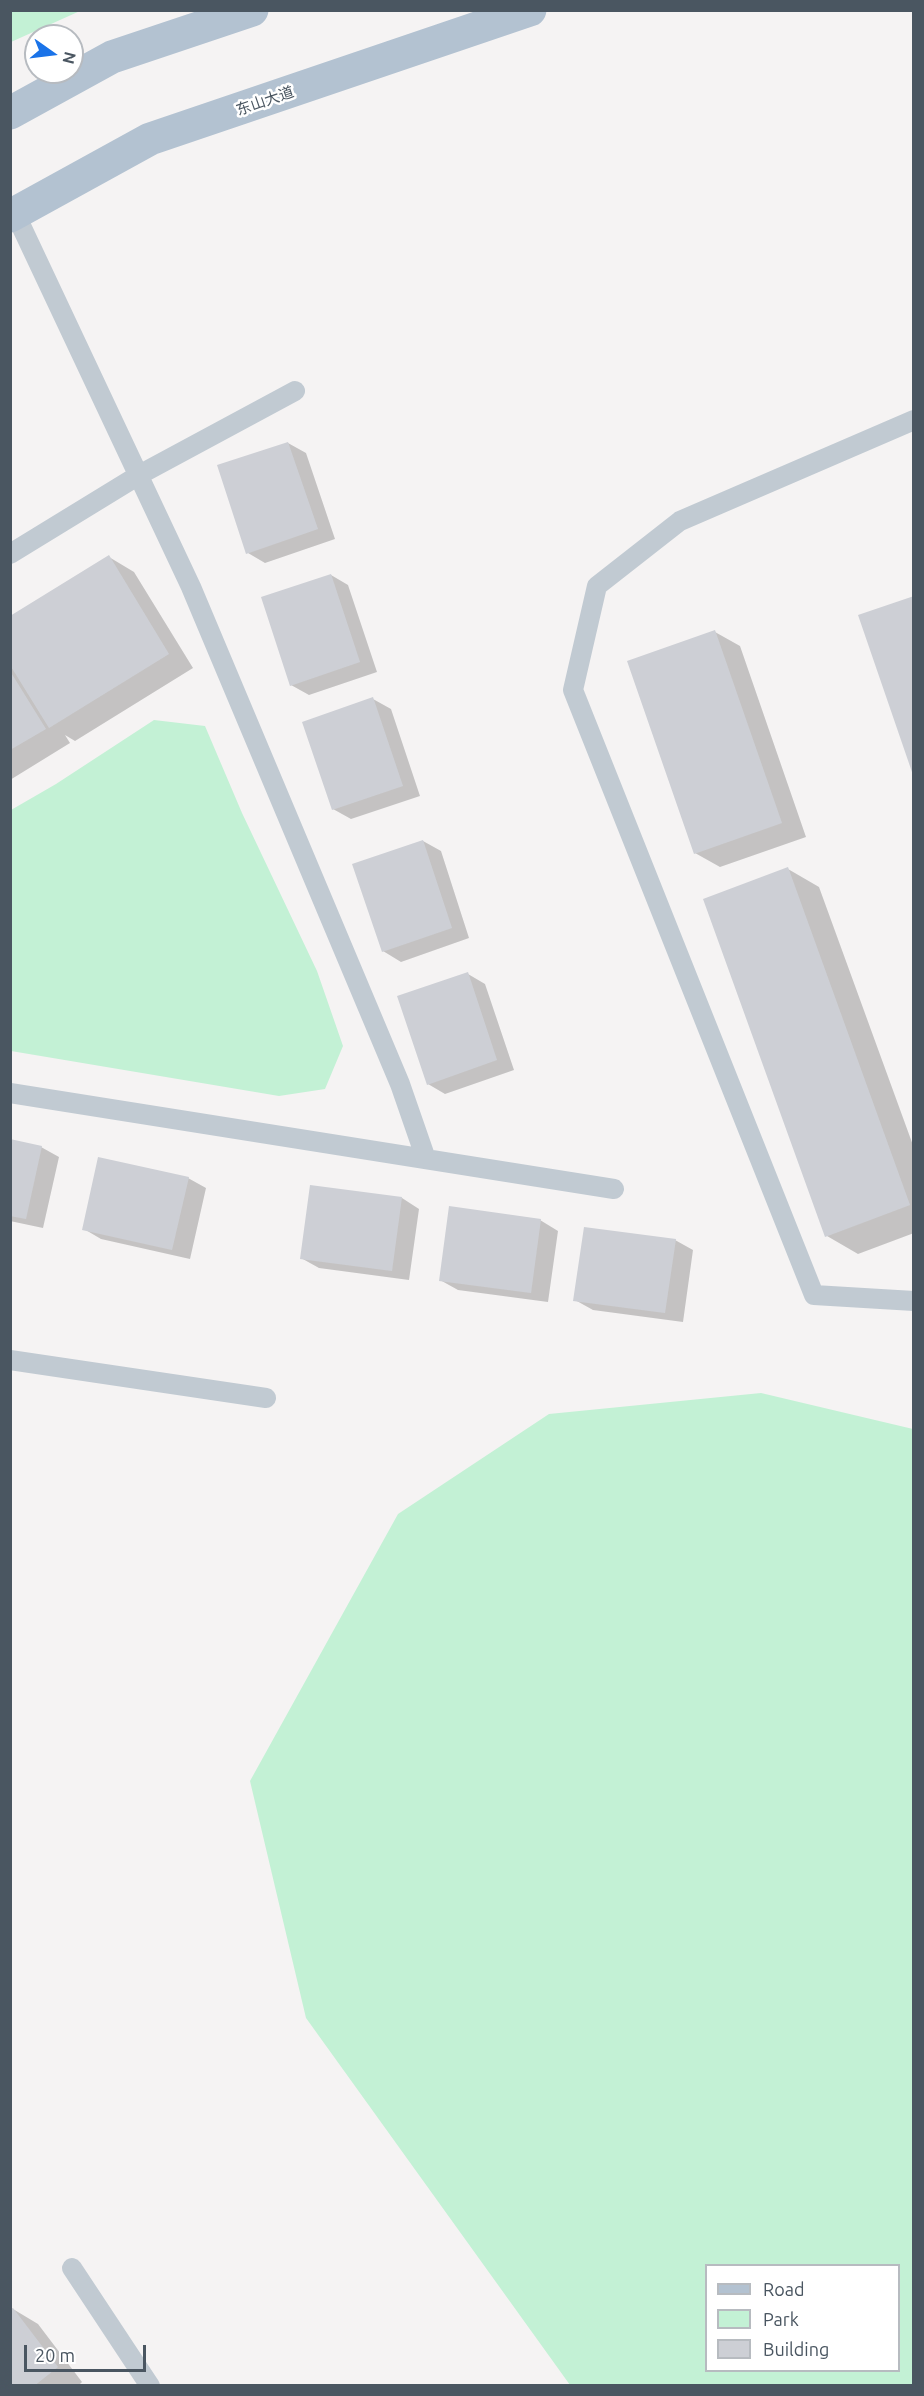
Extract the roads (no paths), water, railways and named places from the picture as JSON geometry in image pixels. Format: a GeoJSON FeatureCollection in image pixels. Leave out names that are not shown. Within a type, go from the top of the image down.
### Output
{"type":"FeatureCollection","features":[{"type":"Feature","properties":{"kind":"main road"},"geometry":{"type":"LineString","coordinates":[[10,113],[112,57],[252,10]]}},
{"type":"Feature","properties":{"kind":"main road","name":"东山大道"},"geometry":{"type":"LineString","coordinates":[[13,215],[150,140],[531,10]]}},
{"type":"Feature","properties":{"kind":"lane"},"geometry":{"type":"LineString","coordinates":[[13,215],[191,587],[396,1073],[426,1159]]}},
{"type":"Feature","properties":{"kind":"lane"},"geometry":{"type":"LineString","coordinates":[[10,554],[139,475],[295,391]]}},
{"type":"Feature","properties":{"kind":"lane"},"geometry":{"type":"LineString","coordinates":[[914,420],[680,520],[597,586],[573,690],[814,1295],[914,1301]]}},
{"type":"Feature","properties":{"kind":"lane"},"geometry":{"type":"LineString","coordinates":[[10,1093],[614,1189]]}},
{"type":"Feature","properties":{"kind":"lane"},"geometry":{"type":"LineString","coordinates":[[10,1360],[267,1398]]}},
{"type":"Feature","properties":{"kind":"lane"},"geometry":{"type":"LineString","coordinates":[[72,2268],[150,2385]]}}]}
